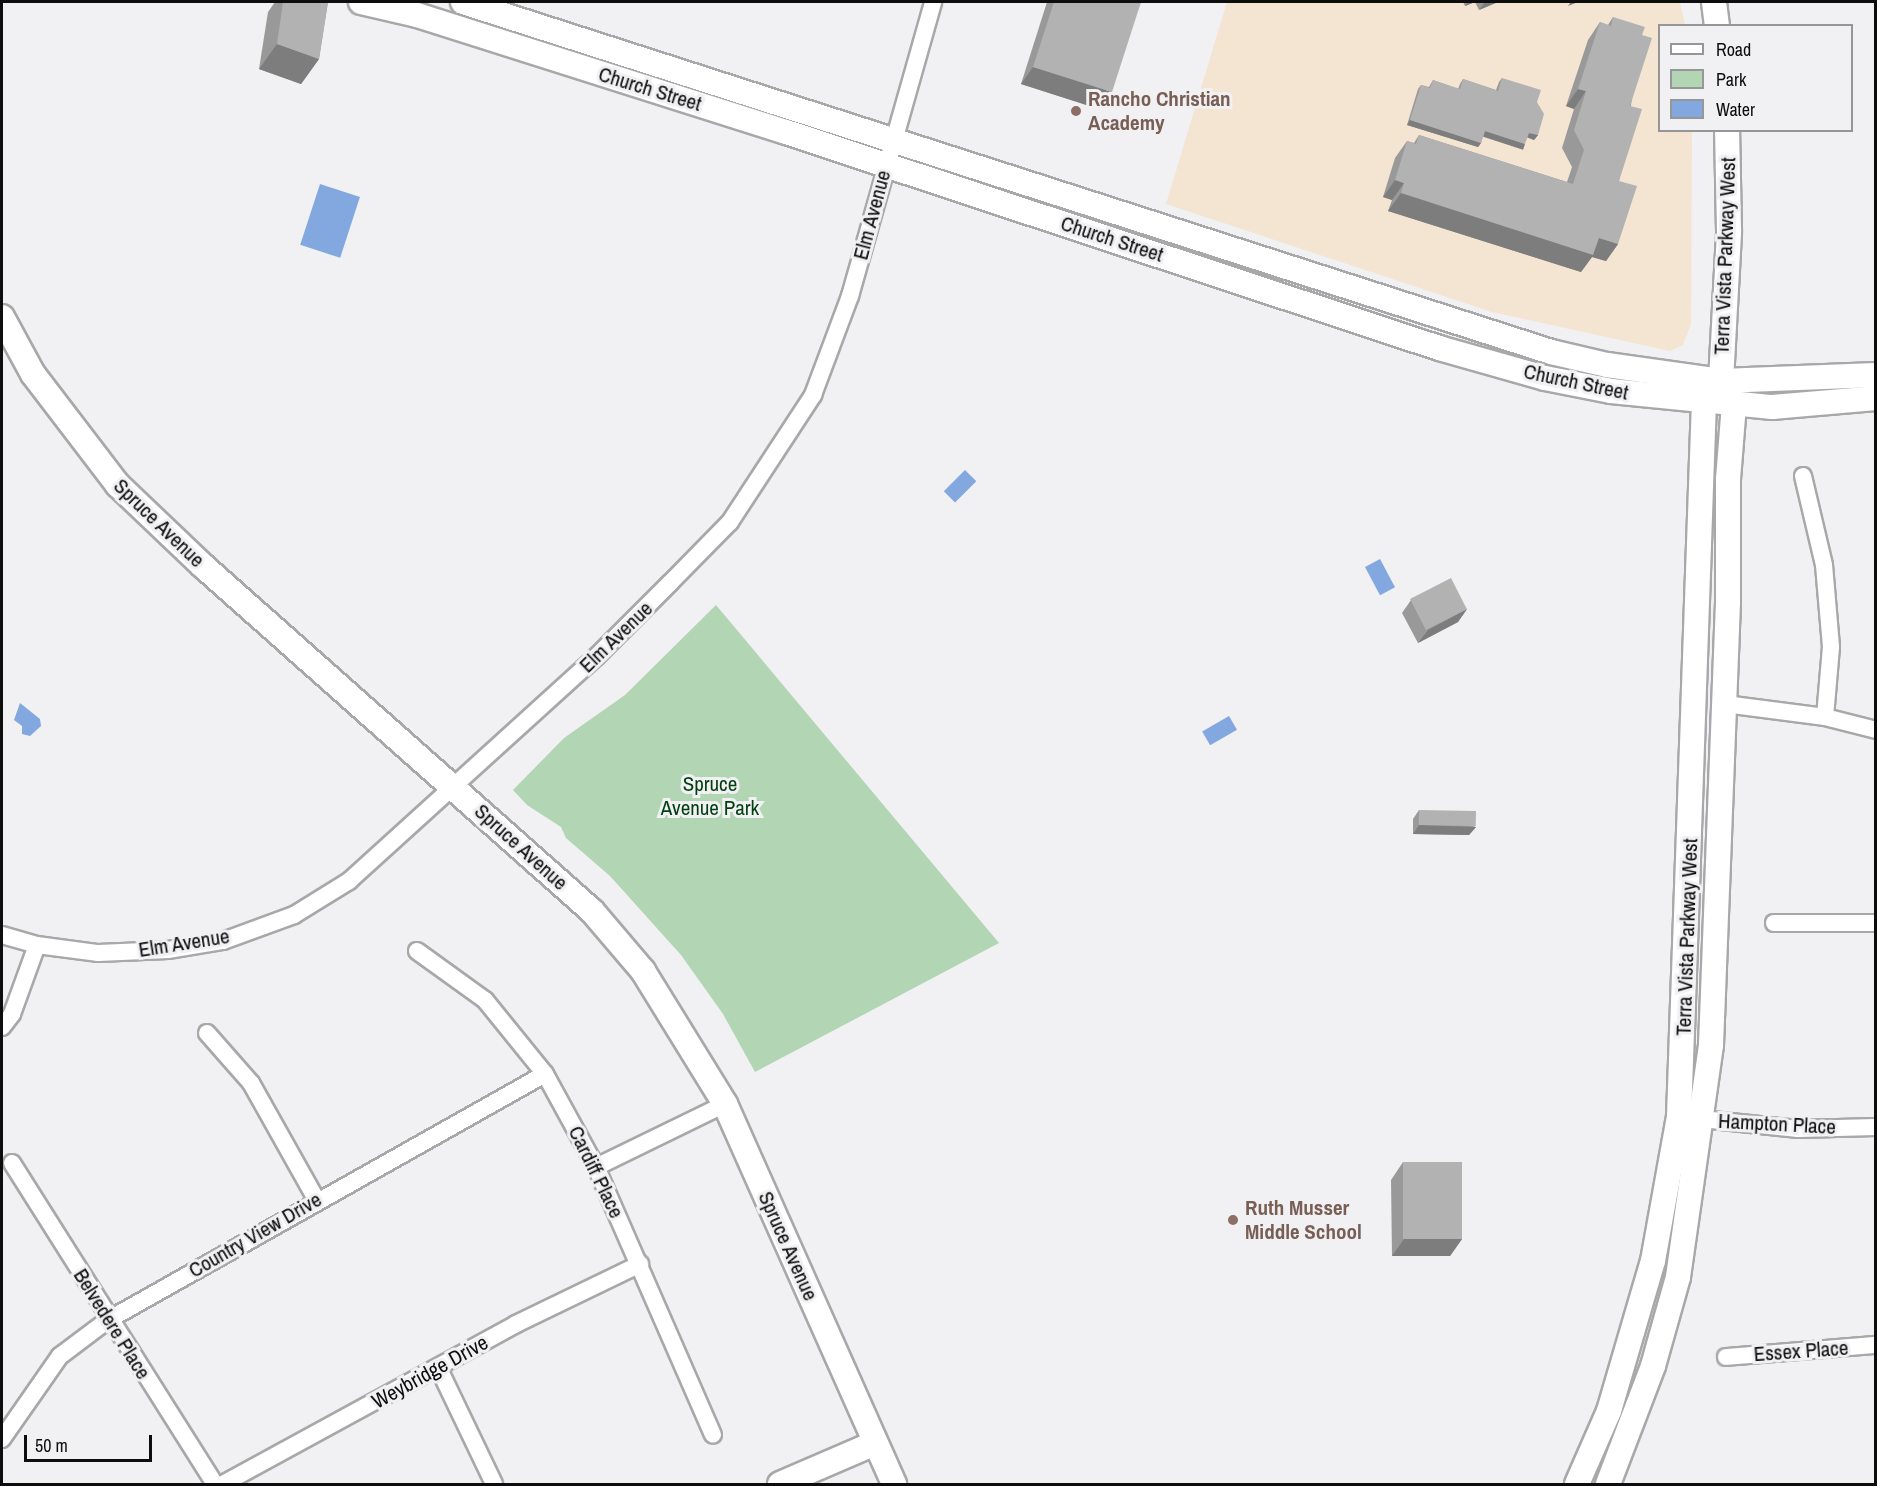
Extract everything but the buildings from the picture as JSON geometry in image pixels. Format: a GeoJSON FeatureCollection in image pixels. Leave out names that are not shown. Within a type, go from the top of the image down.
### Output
{"type":"FeatureCollection","features":[{"type":"Feature","properties":{"kind":"street","name":"Church Street"},"geometry":{"type":"LineString","coordinates":[[361,2],[428,19],[885,165],[1439,348],[1545,378],[1611,391],[1772,407],[1875,398]]}},
{"type":"Feature","properties":{"kind":"street","name":"Church Street"},"geometry":{"type":"LineString","coordinates":[[463,2],[1551,352],[1607,365],[1721,381],[1875,375]]}},
{"type":"Feature","properties":{"kind":"street","name":"Elm Avenue"},"geometry":{"type":"LineString","coordinates":[[2,935],[37,945],[98,953],[168,950],[223,941],[294,915],[349,881],[596,657],[730,522],[780,451],[813,395],[850,296],[885,165],[933,2]]}},
{"type":"Feature","properties":{"kind":"street"},"geometry":{"type":"LineString","coordinates":[[1714,2],[1717,24]]}},
{"type":"Feature","properties":{"kind":"street","name":"Terra Vista Parkway West"},"geometry":{"type":"LineString","coordinates":[[1608,1485],[1653,1366],[1678,1277],[1712,1046],[1725,704],[1728,479],[1734,404],[1721,381],[1730,231],[1727,132]]}},
{"type":"Feature","properties":{"kind":"street","name":"Spruce Avenue"},"geometry":{"type":"LineString","coordinates":[[2,317],[33,374],[118,485],[203,566],[455,787],[592,911],[622,945],[664,1002],[724,1104],[894,1485]]}},
{"type":"Feature","properties":{"kind":"street","name":"Terra Vista Parkway West"},"geometry":{"type":"LineString","coordinates":[[1577,1485],[1609,1412],[1653,1261],[1679,1117],[1704,401],[1721,381]]}},
{"type":"Feature","properties":{"kind":"street"},"geometry":{"type":"LineString","coordinates":[[1803,476],[1824,565],[1831,647],[1825,717]]}},
{"type":"Feature","properties":{"kind":"street"},"geometry":{"type":"LineString","coordinates":[[1725,704],[1825,717],[1875,730]]}},
{"type":"Feature","properties":{"kind":"street"},"geometry":{"type":"LineString","coordinates":[[1774,923],[1875,923]]}},
{"type":"Feature","properties":{"kind":"street"},"geometry":{"type":"LineString","coordinates":[[2,1027],[16,1003],[37,945]]}},
{"type":"Feature","properties":{"kind":"street","name":"Cardiff Place"},"geometry":{"type":"LineString","coordinates":[[417,951],[484,1000],[545,1074],[596,1167],[713,1435]]}},
{"type":"Feature","properties":{"kind":"street"},"geometry":{"type":"LineString","coordinates":[[207,1033],[251,1083],[316,1199]]}},
{"type":"Feature","properties":{"kind":"street","name":"Country View Drive"},"geometry":{"type":"LineString","coordinates":[[2,1435],[60,1356],[108,1320],[316,1199],[545,1074]]}},
{"type":"Feature","properties":{"kind":"street"},"geometry":{"type":"LineString","coordinates":[[596,1167],[724,1104]]}},
{"type":"Feature","properties":{"kind":"street","name":"Hampton Place"},"geometry":{"type":"LineString","coordinates":[[1679,1117],[1798,1129],[1875,1127]]}},
{"type":"Feature","properties":{"kind":"street","name":"Belvedere Place"},"geometry":{"type":"LineString","coordinates":[[12,1163],[108,1320],[215,1485]]}},
{"type":"Feature","properties":{"kind":"street","name":"Weybridge Drive"},"geometry":{"type":"LineString","coordinates":[[223,1485],[439,1369],[516,1324],[640,1264]]}},
{"type":"Feature","properties":{"kind":"street","name":"Essex Place"},"geometry":{"type":"LineString","coordinates":[[1726,1357],[1875,1345]]}},
{"type":"Feature","properties":{"kind":"street"},"geometry":{"type":"LineString","coordinates":[[439,1369],[494,1485]]}},
{"type":"Feature","properties":{"kind":"street"},"geometry":{"type":"LineString","coordinates":[[780,1485],[875,1443]]}},
{"type":"Feature","properties":{"kind":"shaded area"},"geometry":{"type":"Polygon","coordinates":[[[1227,2],[1680,2],[1685,24],[1658,24],[1658,132],[1692,132],[1691,324],[1683,345],[1670,351],[1492,312],[1166,204],[1227,2]]]}},
{"type":"Feature","properties":{"kind":"green space","name":"Spruce Avenue Park"},"geometry":{"type":"Polygon","coordinates":[[[716,605],[999,943],[755,1072],[723,1014],[681,955],[610,876],[566,838],[561,827],[527,805],[513,790],[564,738],[625,695],[716,605]]]}},
{"type":"Feature","properties":{"kind":"water"},"geometry":{"type":"Polygon","coordinates":[[[320,184],[360,197],[340,258],[300,245],[320,184]]]}},
{"type":"Feature","properties":{"kind":"water"},"geometry":{"type":"Polygon","coordinates":[[[965,470],[976,481],[955,503],[944,491],[965,470]]]}},
{"type":"Feature","properties":{"kind":"water"},"geometry":{"type":"Polygon","coordinates":[[[1380,559],[1395,587],[1380,595],[1365,567],[1380,559]]]}},
{"type":"Feature","properties":{"kind":"water"},"geometry":{"type":"Polygon","coordinates":[[[20,703],[40,719],[41,726],[30,736],[22,734],[22,726],[14,720],[20,703]]]}},
{"type":"Feature","properties":{"kind":"water"},"geometry":{"type":"Polygon","coordinates":[[[1229,716],[1237,730],[1210,745],[1202,732],[1229,716]]]}},
{"type":"Feature","properties":{"kind":"place","name":"Rancho Christian Academy"},"geometry":{"type":"Point","coordinates":[1076,111]}},
{"type":"Feature","properties":{"kind":"place","name":"Ruth Musser Middle School"},"geometry":{"type":"Point","coordinates":[1233,1220]}}]}
